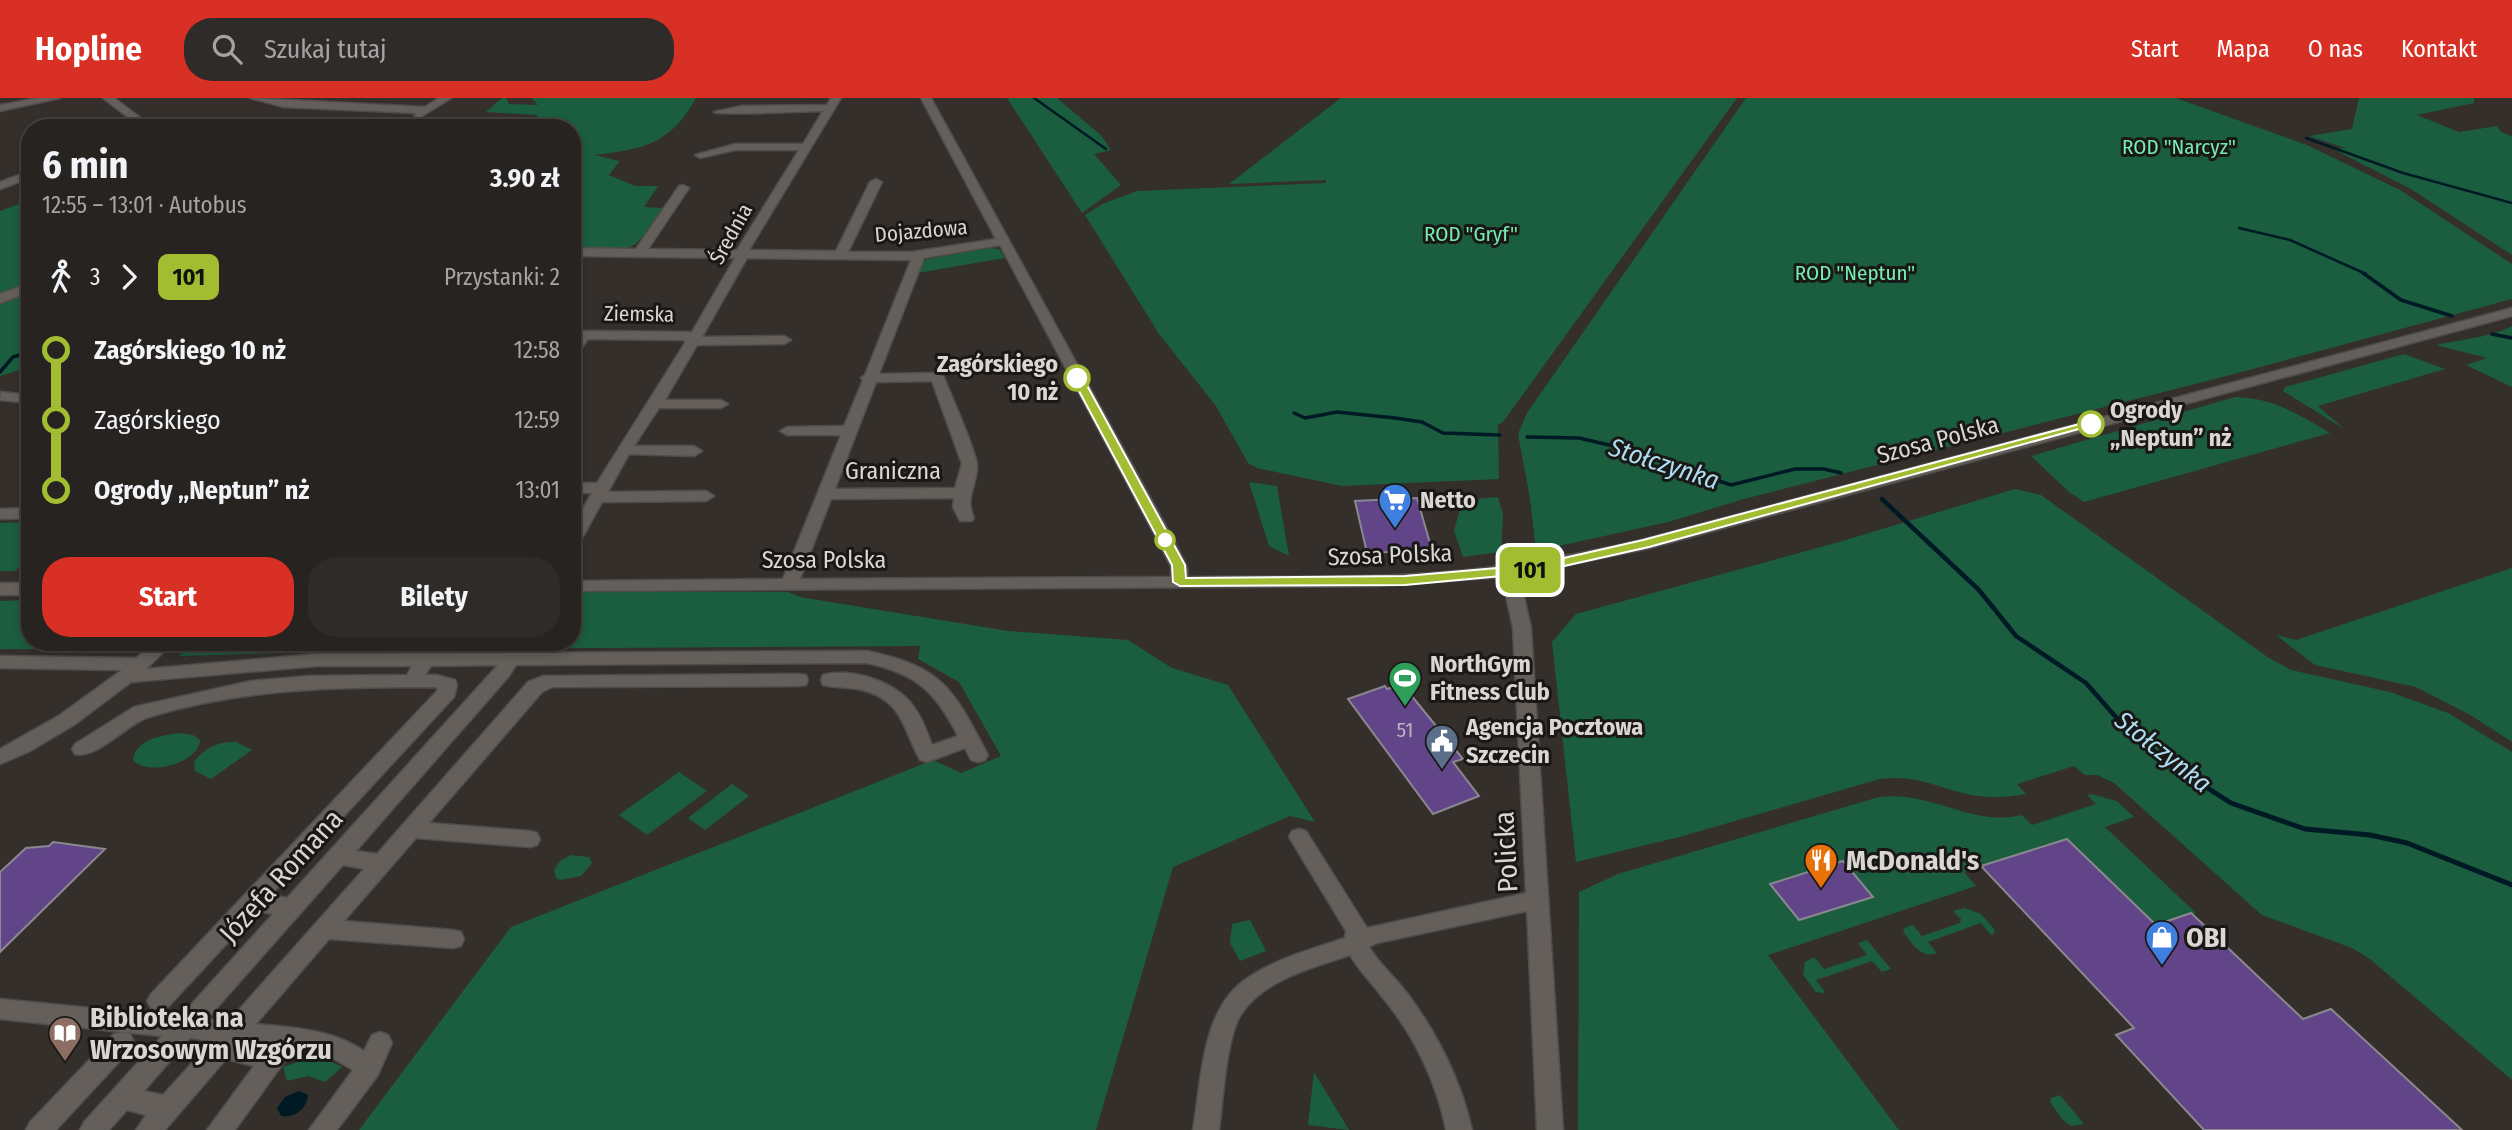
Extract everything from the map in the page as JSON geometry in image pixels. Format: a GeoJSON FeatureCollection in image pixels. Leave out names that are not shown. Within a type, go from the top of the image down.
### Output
{"type":"FeatureCollection","features":[{"type":"Feature","properties":{"kind":"street"},"geometry":{"type":"LineString","coordinates":[[0,108],[13,102],[55,98]]}},
{"type":"Feature","properties":{"kind":"street"},"geometry":{"type":"LineString","coordinates":[[108,98],[137,119]]}},
{"type":"Feature","properties":{"kind":"street"},"geometry":{"type":"LineString","coordinates":[[255,98],[295,105],[428,110]]}},
{"type":"Feature","properties":{"kind":"street"},"geometry":{"type":"LineString","coordinates":[[411,119],[446,98]]}},
{"type":"Feature","properties":{"kind":"street"},"geometry":{"type":"LineString","coordinates":[[926,98],[1178,565],[1180,582]]}},
{"type":"Feature","properties":{"kind":"street","name":"Średnia"},"geometry":{"type":"LineString","coordinates":[[719,112],[833,103]]}},
{"type":"Feature","properties":{"kind":"street","name":"Średnia"},"geometry":{"type":"LineString","coordinates":[[581,527],[624,449],[655,404],[833,103]]}},
{"type":"Feature","properties":{"kind":"street"},"geometry":{"type":"LineString","coordinates":[[700,155],[735,148],[807,147]]}},
{"type":"Feature","properties":{"kind":"street"},"geometry":{"type":"LineString","coordinates":[[0,186],[21,178]]}},
{"type":"Feature","properties":{"kind":"street","name":"Dojazdowa"},"geometry":{"type":"LineString","coordinates":[[840,256],[876,182]]}},
{"type":"Feature","properties":{"kind":"street"},"geometry":{"type":"LineString","coordinates":[[639,254],[683,188]]}},
{"type":"Feature","properties":{"kind":"street","name":"Dojazdowa"},"geometry":{"type":"LineString","coordinates":[[581,252],[742,256],[919,255],[1004,241]]}},
{"type":"Feature","properties":{"kind":"street","name":"Graniczna"},"geometry":{"type":"LineString","coordinates":[[789,585],[868,378],[919,255]]}},
{"type":"Feature","properties":{"kind":"street"},"geometry":{"type":"LineString","coordinates":[[0,299],[21,291]]}},
{"type":"Feature","properties":{"kind":"street","name":"Szosa Polska"},"geometry":{"type":"LineString","coordinates":[[581,586],[1389,581],[1510,573],[1644,544],[2512,312]]}},
{"type":"Feature","properties":{"kind":"street","name":"Ziemska"},"geometry":{"type":"LineString","coordinates":[[581,334],[693,338]]}},
{"type":"Feature","properties":{"kind":"street"},"geometry":{"type":"LineString","coordinates":[[693,338],[784,340]]}},
{"type":"Feature","properties":{"kind":"street","name":"Graniczna"},"geometry":{"type":"LineString","coordinates":[[868,378],[937,377],[970,464],[962,493],[961,508],[966,518]]}},
{"type":"Feature","properties":{"kind":"street"},"geometry":{"type":"LineString","coordinates":[[1,396],[21,399]]}},
{"type":"Feature","properties":{"kind":"street"},"geometry":{"type":"LineString","coordinates":[[655,404],[720,404]]}},
{"type":"Feature","properties":{"kind":"street","name":"Graniczna"},"geometry":{"type":"LineString","coordinates":[[787,431],[849,430]]}},
{"type":"Feature","properties":{"kind":"street"},"geometry":{"type":"LineString","coordinates":[[624,449],[694,452]]}},
{"type":"Feature","properties":{"kind":"street"},"geometry":{"type":"LineString","coordinates":[[581,490],[601,493],[706,496]]}},
{"type":"Feature","properties":{"kind":"street","name":"Graniczna"},"geometry":{"type":"LineString","coordinates":[[823,494],[962,493]]}},
{"type":"Feature","properties":{"kind":"street"},"geometry":{"type":"LineString","coordinates":[[0,514],[21,513]]}},
{"type":"Feature","properties":{"kind":"street","name":"Policka"},"geometry":{"type":"LineString","coordinates":[[1510,573],[1522,628],[1550,1130]]}},
{"type":"Feature","properties":{"kind":"street"},"geometry":{"type":"LineString","coordinates":[[0,589],[21,589]]}},
{"type":"Feature","properties":{"kind":"street"},"geometry":{"type":"LineString","coordinates":[[0,757],[71,720],[155,651]]}},
{"type":"Feature","properties":{"kind":"street"},"geometry":{"type":"LineString","coordinates":[[149,1130],[234,1042],[323,929],[530,690],[546,682],[793,680],[795,657]]}},
{"type":"Feature","properties":{"kind":"street"},"geometry":{"type":"LineString","coordinates":[[0,662],[135,670],[159,676],[317,660],[867,657],[915,669],[944,693],[973,747],[926,755],[910,716],[902,705],[861,681],[830,680]]}},
{"type":"Feature","properties":{"kind":"street"},"geometry":{"type":"LineString","coordinates":[[412,681],[426,659]]}},
{"type":"Feature","properties":{"kind":"street","name":"Józefa Romana"},"geometry":{"type":"LineString","coordinates":[[93,1130],[503,672],[511,659]]}},
{"type":"Feature","properties":{"kind":"street"},"geometry":{"type":"LineString","coordinates":[[588,681],[600,659]]}},
{"type":"Feature","properties":{"kind":"street"},"geometry":{"type":"LineString","coordinates":[[228,692],[237,666]]}},
{"type":"Feature","properties":{"kind":"street"},"geometry":{"type":"LineString","coordinates":[[82,749],[141,712],[273,684],[412,681],[442,682],[448,687],[443,696],[159,1002]]}},
{"type":"Feature","properties":{"kind":"street"},"geometry":{"type":"LineString","coordinates":[[410,829],[530,839]]}},
{"type":"Feature","properties":{"kind":"street"},"geometry":{"type":"LineString","coordinates":[[1299,837],[1357,930],[1355,944],[1374,974],[1390,987],[1412,1021],[1445,1085],[1459,1130]]}},
{"type":"Feature","properties":{"kind":"street"},"geometry":{"type":"LineString","coordinates":[[339,856],[380,863]]}},
{"type":"Feature","properties":{"kind":"street"},"geometry":{"type":"LineString","coordinates":[[1206,1130],[1225,1029],[1233,1007],[1247,991],[1265,978],[1373,935],[1539,899]]}},
{"type":"Feature","properties":{"kind":"street"},"geometry":{"type":"LineString","coordinates":[[253,901],[292,908]]}},
{"type":"Feature","properties":{"kind":"street"},"geometry":{"type":"LineString","coordinates":[[323,929],[453,939]]}},
{"type":"Feature","properties":{"kind":"street"},"geometry":{"type":"LineString","coordinates":[[0,1009],[184,1028],[234,1042],[268,1058],[272,1062],[220,1130]]}},
{"type":"Feature","properties":{"kind":"street"},"geometry":{"type":"LineString","coordinates":[[38,1130],[122,1042]]}},
{"type":"Feature","properties":{"kind":"street"},"geometry":{"type":"LineString","coordinates":[[234,1042],[324,1042],[340,1048],[369,1067]]}},
{"type":"Feature","properties":{"kind":"street"},"geometry":{"type":"LineString","coordinates":[[322,1130],[369,1067],[380,1043]]}},
{"type":"Feature","properties":{"kind":"street"},"geometry":{"type":"LineString","coordinates":[[122,1098],[169,1108]]}},
{"type":"Feature","properties":{"kind":"green space"},"geometry":{"type":"Polygon","coordinates":[[[502,98],[506,98],[509,104],[538,105],[532,98],[696,98],[676,126],[654,142],[641,147],[594,155],[620,161],[609,175],[635,186],[658,186],[644,207],[664,208],[635,244],[618,250],[581,249],[581,119],[534,119],[538,115],[486,112],[502,98]]]}},
{"type":"Feature","properties":{"kind":"green space"},"geometry":{"type":"Polygon","coordinates":[[[1007,98],[1057,98],[1101,135],[1111,150],[1094,154],[1121,185],[1082,213],[1007,98]]]}},
{"type":"Feature","properties":{"kind":"green space","name":"ROD \"Gryf\""},"geometry":{"type":"Polygon","coordinates":[[[1341,98],[1737,98],[1503,422],[1498,425],[1499,479],[1342,486],[1257,468],[1248,463],[1216,406],[1159,334],[1085,215],[1102,204],[1137,191],[1326,183],[1326,180],[1229,184],[1341,98]]]}},
{"type":"Feature","properties":{"kind":"green space"},"geometry":{"type":"Polygon","coordinates":[[[1746,98],[2176,98],[2307,145],[2400,190],[2512,264],[2512,299],[2238,373],[1744,499],[1668,522],[1536,551],[1530,498],[1518,434],[1527,413],[1746,98]]]}},
{"type":"Feature","properties":{"kind":"green space"},"geometry":{"type":"Polygon","coordinates":[[[2359,98],[2474,98],[2474,103],[2417,115],[2459,132],[2497,126],[2501,132],[2512,136],[2512,255],[2411,189],[2333,149],[2345,148],[2309,136],[2352,129],[2359,98]]]}},
{"type":"Feature","properties":{"kind":"green space"},"geometry":{"type":"Polygon","coordinates":[[[21,203],[21,285],[0,293],[0,211],[21,203]]]}},
{"type":"Feature","properties":{"kind":"green space"},"geometry":{"type":"Polygon","coordinates":[[[989,248],[999,249],[1005,258],[917,273],[928,259],[989,248]]]}},
{"type":"Feature","properties":{"kind":"green space"},"geometry":{"type":"Polygon","coordinates":[[[21,296],[21,370],[0,376],[0,304],[21,296]]]}},
{"type":"Feature","properties":{"kind":"green space"},"geometry":{"type":"Polygon","coordinates":[[[2512,326],[2512,387],[2466,365],[2487,358],[2436,345],[2485,336],[2512,326]]]}},
{"type":"Feature","properties":{"kind":"green space"},"geometry":{"type":"Polygon","coordinates":[[[2404,354],[2445,369],[2318,406],[2344,429],[2283,391],[2285,387],[2404,354]]]}},
{"type":"Feature","properties":{"kind":"green space"},"geometry":{"type":"Polygon","coordinates":[[[2235,397],[2274,404],[2330,433],[2084,502],[2069,492],[2031,456],[2235,397]]]}},
{"type":"Feature","properties":{"kind":"green space"},"geometry":{"type":"Polygon","coordinates":[[[1249,482],[1277,486],[1289,556],[1269,546],[1249,482]]]}},
{"type":"Feature","properties":{"kind":"green space"},"geometry":{"type":"Polygon","coordinates":[[[2015,489],[2041,495],[2269,658],[2291,670],[2390,692],[2448,713],[2512,752],[2512,1080],[2370,959],[2352,948],[2262,915],[2114,783],[2097,775],[2085,775],[2074,766],[2017,784],[2026,794],[2008,796],[1977,796],[1907,779],[1880,779],[1683,836],[1576,862],[1552,642],[1576,614],[1839,542],[2015,489]]]}},
{"type":"Feature","properties":{"kind":"green space"},"geometry":{"type":"Polygon","coordinates":[[[1498,497],[1503,515],[1501,552],[1463,557],[1454,531],[1460,508],[1476,499],[1498,497]]]}},
{"type":"Feature","properties":{"kind":"green space"},"geometry":{"type":"Polygon","coordinates":[[[21,522],[21,565],[15,571],[0,571],[0,523],[21,522]]]}},
{"type":"Feature","properties":{"kind":"green space"},"geometry":{"type":"Polygon","coordinates":[[[2512,568],[2512,742],[2472,716],[2416,687],[2315,665],[2276,635],[2296,640],[2512,568]]]}},
{"type":"Feature","properties":{"kind":"green space"},"geometry":{"type":"Polygon","coordinates":[[[581,592],[788,592],[800,597],[1008,631],[1128,640],[1172,668],[1228,685],[1315,822],[1290,816],[1173,867],[1096,1130],[359,1130],[511,927],[933,760],[961,773],[1001,756],[959,682],[918,659],[920,646],[581,648],[581,592]]]}},
{"type":"Feature","properties":{"kind":"green space"},"geometry":{"type":"Polygon","coordinates":[[[21,600],[21,649],[0,649],[0,601],[21,600]]]}},
{"type":"Feature","properties":{"kind":"green space"},"geometry":{"type":"Polygon","coordinates":[[[185,651],[347,651],[179,656],[185,651]]]}},
{"type":"Feature","properties":{"kind":"green space"},"geometry":{"type":"Polygon","coordinates":[[[179,733],[193,735],[200,740],[191,755],[182,761],[150,767],[133,760],[135,753],[144,743],[179,733]]]}},
{"type":"Feature","properties":{"kind":"green space"},"geometry":{"type":"Polygon","coordinates":[[[236,742],[252,750],[211,779],[195,771],[194,762],[207,749],[218,744],[236,742]]]}},
{"type":"Feature","properties":{"kind":"green space"},"geometry":{"type":"Polygon","coordinates":[[[679,772],[707,791],[647,835],[619,815],[679,772]]]}},
{"type":"Feature","properties":{"kind":"green space"},"geometry":{"type":"Polygon","coordinates":[[[732,784],[749,796],[705,830],[688,818],[732,784]]]}},
{"type":"Feature","properties":{"kind":"green space"},"geometry":{"type":"Polygon","coordinates":[[[2087,795],[2117,801],[2134,817],[2105,827],[2196,913],[2156,925],[2067,839],[1964,872],[1976,886],[1768,955],[1899,1130],[1578,1130],[1579,892],[1618,874],[1879,797],[1917,799],[1985,816],[2022,815],[2032,825],[2096,804],[2087,795]]]}},
{"type":"Feature","properties":{"kind":"green space"},"geometry":{"type":"Polygon","coordinates":[[[571,855],[589,857],[592,863],[581,876],[560,880],[556,878],[554,870],[560,861],[571,855]]]}},
{"type":"Feature","properties":{"kind":"green space"},"geometry":{"type":"Polygon","coordinates":[[[1965,908],[1981,914],[1995,930],[1994,934],[1991,935],[1981,923],[1928,942],[1937,953],[1926,954],[1917,949],[1903,931],[1913,925],[1922,936],[1960,923],[1961,919],[1953,911],[1965,908]]]}},
{"type":"Feature","properties":{"kind":"green space"},"geometry":{"type":"Polygon","coordinates":[[[1250,920],[1266,951],[1240,961],[1230,943],[1232,924],[1250,920]]]}},
{"type":"Feature","properties":{"kind":"green space"},"geometry":{"type":"Polygon","coordinates":[[[1867,940],[1891,969],[1882,972],[1872,961],[1816,980],[1825,992],[1823,993],[1816,992],[1803,975],[1805,962],[1814,957],[1824,969],[1867,955],[1858,943],[1867,940]]]}},
{"type":"Feature","properties":{"kind":"green space"},"geometry":{"type":"Polygon","coordinates":[[[323,1058],[342,1067],[325,1082],[308,1076],[287,1081],[283,1067],[303,1060],[323,1058]]]}},
{"type":"Feature","properties":{"kind":"green space"},"geometry":{"type":"Polygon","coordinates":[[[1314,1072],[1349,1130],[1308,1125],[1314,1072]]]}},
{"type":"Feature","properties":{"kind":"green space"},"geometry":{"type":"Polygon","coordinates":[[[2060,1095],[2084,1124],[2071,1126],[2063,1120],[2050,1102],[2051,1098],[2060,1095]]]}},
{"type":"Feature","properties":{"kind":"water"},"geometry":{"type":"Polygon","coordinates":[[[299,1091],[308,1095],[302,1108],[291,1116],[281,1116],[277,1108],[285,1097],[299,1091]]]}},
{"type":"Feature","properties":{"kind":"building","name":"Netto"},"geometry":{"type":"Polygon","coordinates":[[[1417,498],[1432,550],[1367,553],[1355,501],[1417,498]]]}},
{"type":"Feature","properties":{"kind":"building"},"geometry":{"type":"Polygon","coordinates":[[[1402,684],[1463,759],[1453,762],[1479,796],[1433,814],[1348,699],[1385,686],[1387,689],[1402,684]]]}},
{"type":"Feature","properties":{"kind":"building","name":"OBI"},"geometry":{"type":"Polygon","coordinates":[[[2067,839],[2156,925],[2191,913],[2303,1019],[2331,1009],[2462,1130],[2204,1130],[2116,1035],[2134,1028],[1981,866],[2067,839]]]}},
{"type":"Feature","properties":{"kind":"building"},"geometry":{"type":"Polygon","coordinates":[[[53,842],[105,849],[0,952],[0,872],[26,848],[49,846],[53,842]]]}},
{"type":"Feature","properties":{"kind":"building","name":"McDonald's"},"geometry":{"type":"Polygon","coordinates":[[[1843,861],[1873,897],[1799,920],[1770,884],[1843,861]]]}},
{"type":"Feature","properties":{"kind":"waterway"},"geometry":{"type":"LineString","coordinates":[[1034,98],[1106,149]]}},
{"type":"Feature","properties":{"kind":"waterway"},"geometry":{"type":"LineString","coordinates":[[2306,138],[2403,173],[2512,203]]}},
{"type":"Feature","properties":{"kind":"waterway"},"geometry":{"type":"LineString","coordinates":[[2239,228],[2290,240],[2366,274]]}},
{"type":"Feature","properties":{"kind":"waterway"},"geometry":{"type":"LineString","coordinates":[[2363,273],[2401,300],[2452,316]]}},
{"type":"Feature","properties":{"kind":"waterway"},"geometry":{"type":"LineString","coordinates":[[2492,334],[2512,338]]}},
{"type":"Feature","properties":{"kind":"waterway"},"geometry":{"type":"LineString","coordinates":[[0,372],[13,357],[21,355]]}},
{"type":"Feature","properties":{"kind":"waterway","name":"Stołczynka"},"geometry":{"type":"LineString","coordinates":[[1294,413],[1305,418],[1337,412],[1395,418],[1422,422],[1443,433],[1500,435]]}},
{"type":"Feature","properties":{"kind":"waterway","name":"Stołczynka"},"geometry":{"type":"LineString","coordinates":[[1527,437],[1579,438],[1622,448],[1731,485],[1795,469],[1824,469],[1841,473]]}},
{"type":"Feature","properties":{"kind":"waterway","name":"Stołczynka"},"geometry":{"type":"LineString","coordinates":[[1882,499],[1979,590],[2016,636],[2086,683],[2121,723],[2168,763],[2190,777]]}},
{"type":"Feature","properties":{"kind":"waterway","name":"Stołczynka"},"geometry":{"type":"LineString","coordinates":[[2187,775],[2231,803],[2305,829],[2370,835],[2407,843],[2512,885]]}},
{"type":"Feature","properties":{"kind":"bus line","name":"101"},"geometry":{"type":"LineString","coordinates":[[1077,378],[1178,565],[1180,582],[1405,580],[1510,573],[1644,544],[2091,424]]}},
{"type":"Feature","properties":{"kind":"place","name":"Zagórskiego 10 nż"},"geometry":{"type":"Point","coordinates":[1077,378]}},
{"type":"Feature","properties":{"kind":"place","name":"Ogrody „Neptun” nż"},"geometry":{"type":"Point","coordinates":[2091,424]}},
{"type":"Feature","properties":{"kind":"place","name":"Netto"},"geometry":{"type":"Point","coordinates":[1395,530]}},
{"type":"Feature","properties":{"kind":"place","name":"NorthGym Fitness Club"},"geometry":{"type":"Point","coordinates":[1405,708]}},
{"type":"Feature","properties":{"kind":"place","name":"Agencja Pocztowa Szczecin"},"geometry":{"type":"Point","coordinates":[1442,771]}},
{"type":"Feature","properties":{"kind":"place","name":"McDonald's"},"geometry":{"type":"Point","coordinates":[1821,890]}},
{"type":"Feature","properties":{"kind":"place","name":"OBI"},"geometry":{"type":"Point","coordinates":[2162,967]}},
{"type":"Feature","properties":{"kind":"place","name":"Biblioteka na Wrzosowym Wzgórzu"},"geometry":{"type":"Point","coordinates":[65,1063]}},
{"type":"Feature","properties":{"kind":"park label","name":"ROD \"Narcyz\""},"geometry":{"type":"Point","coordinates":[2179,147]}},
{"type":"Feature","properties":{"kind":"park label","name":"ROD \"Neptun\""},"geometry":{"type":"Point","coordinates":[1855,273]}}]}
